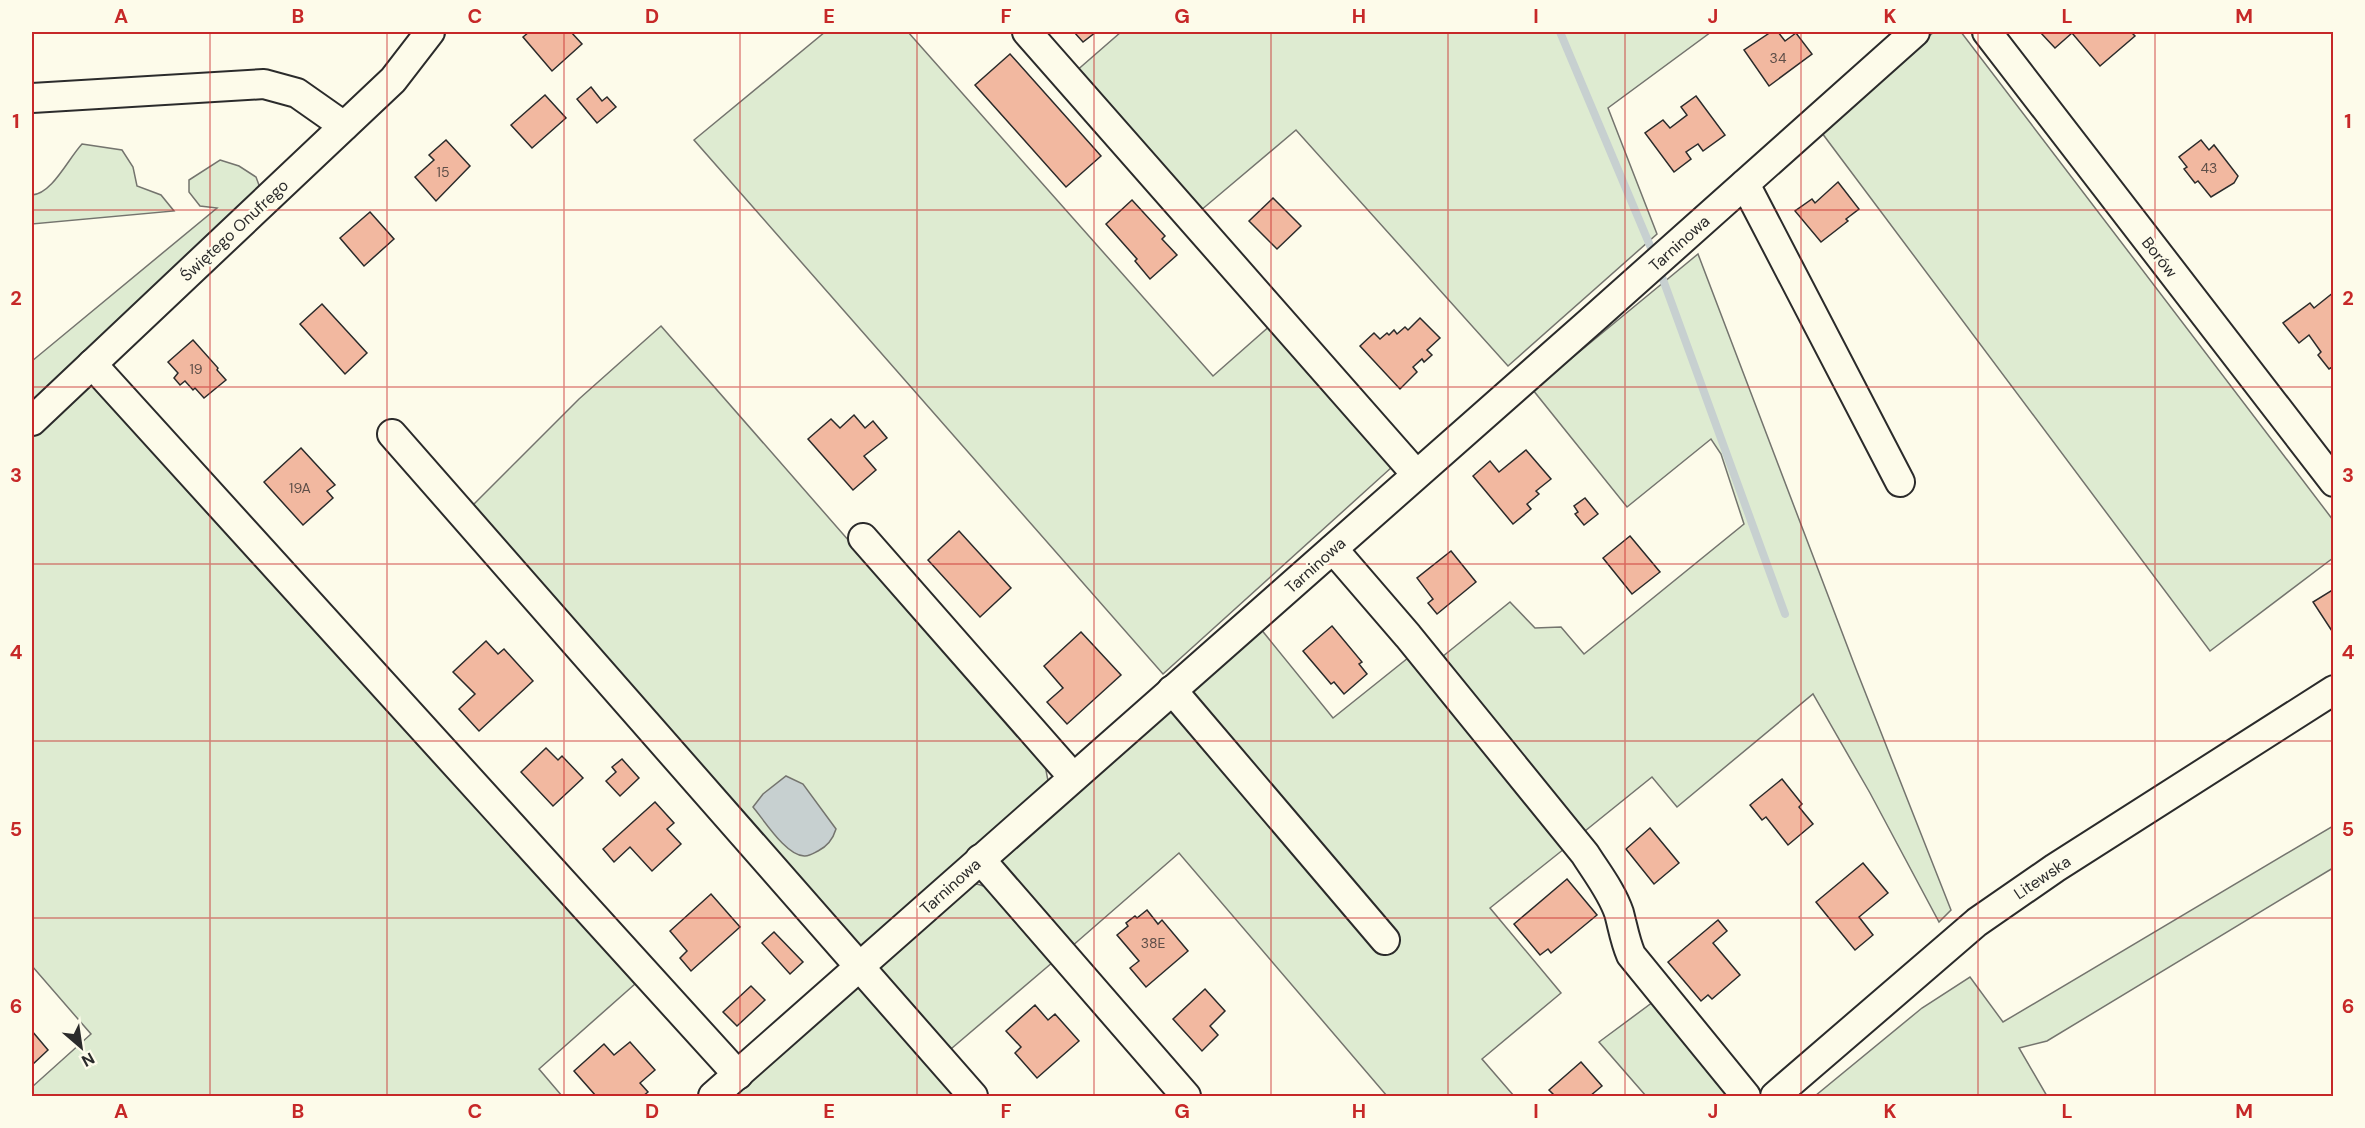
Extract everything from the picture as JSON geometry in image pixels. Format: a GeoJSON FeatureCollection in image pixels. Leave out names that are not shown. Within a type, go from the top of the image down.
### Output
{"type":"FeatureCollection","features":[{"type":"Feature","properties":{"kind":"street","name":"Świętego Onufrego"},"geometry":{"type":"LineString","coordinates":[[32,421],[393,80],[430,32]]}},
{"type":"Feature","properties":{"kind":"street"},"geometry":{"type":"LineString","coordinates":[[1027,32],[1416,474]]}},
{"type":"Feature","properties":{"kind":"street","name":"Tarninowa"},"geometry":{"type":"LineString","coordinates":[[713,1096],[1915,32]]}},
{"type":"Feature","properties":{"kind":"street","name":"Borów"},"geometry":{"type":"LineString","coordinates":[[1987,32],[2334,482]]}},
{"type":"Feature","properties":{"kind":"street"},"geometry":{"type":"LineString","coordinates":[[32,98],[264,84],[297,93],[344,126]]}},
{"type":"Feature","properties":{"kind":"street"},"geometry":{"type":"LineString","coordinates":[[1745,184],[1900,482]]}},
{"type":"Feature","properties":{"kind":"street"},"geometry":{"type":"LineString","coordinates":[[92,364],[738,1075]]}},
{"type":"Feature","properties":{"kind":"street"},"geometry":{"type":"LineString","coordinates":[[392,434],[974,1096]]}},
{"type":"Feature","properties":{"kind":"street"},"geometry":{"type":"LineString","coordinates":[[863,538],[1073,777]]}},
{"type":"Feature","properties":{"kind":"street"},"geometry":{"type":"LineString","coordinates":[[1333,549],[1408,636],[1585,854],[1606,887],[1618,913],[1631,956],[1746,1096]]}},
{"type":"Feature","properties":{"kind":"street"},"geometry":{"type":"LineString","coordinates":[[1172,690],[1385,940]]}},
{"type":"Feature","properties":{"kind":"street","name":"Litewska"},"geometry":{"type":"LineString","coordinates":[[1774,1096],[1977,922],[2065,862],[2334,690]]}},
{"type":"Feature","properties":{"kind":"street"},"geometry":{"type":"LineString","coordinates":[[980,859],[1186,1096]]}},
{"type":"Feature","properties":{"kind":"green space"},"geometry":{"type":"Polygon","coordinates":[[[825,32],[908,32],[1213,376],[1272,324],[1059,86],[1121,32],[1711,32],[1608,108],[1657,234],[1508,366],[1296,130],[1200,211],[1392,467],[1163,674],[694,140],[825,32]]]}},
{"type":"Feature","properties":{"kind":"green space"},"geometry":{"type":"Polygon","coordinates":[[[1934,32],[1961,32],[2333,520],[2333,558],[2210,651],[1819,129],[1934,32]]]}},
{"type":"Feature","properties":{"kind":"green space"},"geometry":{"type":"Polygon","coordinates":[[[82,144],[122,150],[133,167],[137,186],[161,195],[174,211],[32,224],[32,195],[46,189],[53,182],[82,144]]]}},
{"type":"Feature","properties":{"kind":"green space"},"geometry":{"type":"Polygon","coordinates":[[[220,160],[239,166],[256,177],[263,196],[32,408],[32,361],[217,208],[200,206],[189,192],[189,180],[220,160]]]}},
{"type":"Feature","properties":{"kind":"green space"},"geometry":{"type":"Polygon","coordinates":[[[1698,254],[1856,669],[1951,910],[1939,922],[1870,793],[1813,694],[1677,807],[1652,777],[1580,835],[1437,661],[1510,602],[1535,628],[1561,627],[1584,654],[1744,524],[1721,454],[1711,439],[1627,507],[1533,390],[1698,254]]]}},
{"type":"Feature","properties":{"kind":"green space"},"geometry":{"type":"Polygon","coordinates":[[[661,326],[1045,765],[1049,786],[856,951],[469,509],[579,399],[661,326]]]}},
{"type":"Feature","properties":{"kind":"green space"},"geometry":{"type":"Polygon","coordinates":[[[98,378],[635,984],[539,1069],[562,1096],[32,1096],[32,1087],[91,1034],[32,966],[32,435],[98,378]]]}},
{"type":"Feature","properties":{"kind":"green space"},"geometry":{"type":"Polygon","coordinates":[[[1260,628],[1333,718],[1408,658],[1564,849],[1490,908],[1561,993],[1482,1059],[1514,1096],[1387,1096],[1179,853],[1071,947],[1016,885],[1001,862],[1260,628]]]}},
{"type":"Feature","properties":{"kind":"green space"},"geometry":{"type":"Polygon","coordinates":[[[2333,826],[2333,868],[2047,1041],[2019,1048],[2047,1096],[1815,1096],[1922,1008],[1970,977],[2003,1022],[2333,826]]]}},
{"type":"Feature","properties":{"kind":"green space"},"geometry":{"type":"Polygon","coordinates":[[[977,884],[990,888],[1053,962],[945,1054],[871,969],[965,887],[977,884]]]}},
{"type":"Feature","properties":{"kind":"green space"},"geometry":{"type":"Polygon","coordinates":[[[860,977],[964,1096],[732,1096],[860,977]]]}},
{"type":"Feature","properties":{"kind":"green space"},"geometry":{"type":"Polygon","coordinates":[[[1653,1002],[1727,1089],[1726,1096],[1646,1096],[1599,1042],[1653,1002]]]}},
{"type":"Feature","properties":{"kind":"shaded area"},"geometry":{"type":"Polygon","coordinates":[[[786,776],[803,784],[836,829],[832,839],[822,849],[809,855],[798,855],[791,851],[753,807],[763,794],[786,776]]]}},
{"type":"Feature","properties":{"kind":"building"},"geometry":{"type":"Polygon","coordinates":[[[529,32],[571,32],[582,44],[552,71],[523,37],[529,32]]]}},
{"type":"Feature","properties":{"kind":"building"},"geometry":{"type":"Polygon","coordinates":[[[1074,32],[1096,32],[1083,42],[1074,32]]]}},
{"type":"Feature","properties":{"kind":"building"},"geometry":{"type":"Polygon","coordinates":[[[1771,32],[1778,32],[1785,41],[1796,33],[1812,54],[1769,86],[1744,50],[1771,32]]]}},
{"type":"Feature","properties":{"kind":"building"},"geometry":{"type":"Polygon","coordinates":[[[2040,32],[2131,32],[2135,36],[2100,66],[2072,33],[2055,48],[2040,32]]]}},
{"type":"Feature","properties":{"kind":"building"},"geometry":{"type":"Polygon","coordinates":[[[1010,54],[1101,156],[1066,187],[975,85],[1010,54]]]}},
{"type":"Feature","properties":{"kind":"building"},"geometry":{"type":"Polygon","coordinates":[[[591,87],[602,101],[607,97],[616,107],[597,123],[577,99],[591,87]]]}},
{"type":"Feature","properties":{"kind":"building"},"geometry":{"type":"Polygon","coordinates":[[[545,95],[566,118],[532,148],[511,125],[545,95]]]}},
{"type":"Feature","properties":{"kind":"building"},"geometry":{"type":"Polygon","coordinates":[[[1696,96],[1725,135],[1703,151],[1698,144],[1686,152],[1691,159],[1674,172],[1645,133],[1663,120],[1670,128],[1687,115],[1681,107],[1696,96]]]}},
{"type":"Feature","properties":{"kind":"building"},"geometry":{"type":"Polygon","coordinates":[[[446,140],[470,166],[436,201],[415,177],[434,160],[429,155],[446,140]]]}},
{"type":"Feature","properties":{"kind":"building"},"geometry":{"type":"Polygon","coordinates":[[[2201,140],[2209,150],[2214,145],[2238,176],[2234,183],[2211,197],[2198,181],[2195,183],[2184,169],[2187,167],[2179,157],[2201,140]]]}},
{"type":"Feature","properties":{"kind":"building"},"geometry":{"type":"Polygon","coordinates":[[[1838,182],[1859,209],[1846,219],[1848,221],[1821,242],[1795,211],[1812,199],[1815,203],[1838,182]]]}},
{"type":"Feature","properties":{"kind":"building"},"geometry":{"type":"Polygon","coordinates":[[[1273,198],[1301,226],[1277,249],[1249,221],[1273,198]]]}},
{"type":"Feature","properties":{"kind":"building"},"geometry":{"type":"Polygon","coordinates":[[[1132,200],[1165,236],[1162,239],[1177,255],[1150,279],[1135,261],[1137,259],[1106,224],[1132,200]]]}},
{"type":"Feature","properties":{"kind":"building"},"geometry":{"type":"Polygon","coordinates":[[[370,212],[394,239],[364,266],[340,238],[370,212]]]}},
{"type":"Feature","properties":{"kind":"building"},"geometry":{"type":"Polygon","coordinates":[[[2334,292],[2334,366],[2329,369],[2318,355],[2321,352],[2309,335],[2299,343],[2283,323],[2310,303],[2314,308],[2334,292]]]}},
{"type":"Feature","properties":{"kind":"building"},"geometry":{"type":"Polygon","coordinates":[[[322,304],[367,353],[345,374],[300,324],[322,304]]]}},
{"type":"Feature","properties":{"kind":"building"},"geometry":{"type":"Polygon","coordinates":[[[1420,318],[1440,338],[1427,350],[1432,355],[1424,362],[1422,359],[1413,367],[1417,372],[1400,389],[1360,346],[1374,333],[1380,339],[1394,330],[1397,334],[1405,327],[1408,330],[1420,318]]]}},
{"type":"Feature","properties":{"kind":"building"},"geometry":{"type":"Polygon","coordinates":[[[193,340],[226,380],[204,398],[185,381],[180,385],[174,378],[178,373],[168,362],[193,340]]]}},
{"type":"Feature","properties":{"kind":"building"},"geometry":{"type":"Polygon","coordinates":[[[854,415],[865,428],[873,421],[887,438],[864,456],[876,470],[853,490],[808,439],[831,419],[840,428],[854,415]]]}},
{"type":"Feature","properties":{"kind":"building"},"geometry":{"type":"Polygon","coordinates":[[[301,448],[335,485],[327,491],[333,498],[303,525],[264,482],[301,448]]]}},
{"type":"Feature","properties":{"kind":"building"},"geometry":{"type":"Polygon","coordinates":[[[1526,450],[1551,479],[1536,491],[1539,494],[1527,504],[1531,509],[1513,524],[1473,476],[1490,461],[1499,472],[1526,450]]]}},
{"type":"Feature","properties":{"kind":"building"},"geometry":{"type":"Polygon","coordinates":[[[1585,498],[1598,514],[1584,525],[1575,514],[1578,512],[1574,506],[1585,498]]]}},
{"type":"Feature","properties":{"kind":"building"},"geometry":{"type":"Polygon","coordinates":[[[959,531],[1011,588],[980,617],[928,560],[959,531]]]}},
{"type":"Feature","properties":{"kind":"building"},"geometry":{"type":"Polygon","coordinates":[[[1630,536],[1660,572],[1632,594],[1603,558],[1630,536]]]}},
{"type":"Feature","properties":{"kind":"building"},"geometry":{"type":"Polygon","coordinates":[[[1451,551],[1476,582],[1437,614],[1428,603],[1433,599],[1417,578],[1451,551]]]}},
{"type":"Feature","properties":{"kind":"building"},"geometry":{"type":"Polygon","coordinates":[[[2334,589],[2334,630],[2332,631],[2313,602],[2334,589]]]}},
{"type":"Feature","properties":{"kind":"building"},"geometry":{"type":"Polygon","coordinates":[[[1332,626],[1362,662],[1359,664],[1367,674],[1344,694],[1334,682],[1331,684],[1303,651],[1332,626]]]}},
{"type":"Feature","properties":{"kind":"building"},"geometry":{"type":"Polygon","coordinates":[[[1081,632],[1121,675],[1067,724],[1047,702],[1063,688],[1044,666],[1081,632]]]}},
{"type":"Feature","properties":{"kind":"building"},"geometry":{"type":"Polygon","coordinates":[[[486,641],[498,654],[504,649],[533,681],[479,731],[459,709],[475,694],[453,672],[486,641]]]}},
{"type":"Feature","properties":{"kind":"building"},"geometry":{"type":"Polygon","coordinates":[[[546,748],[558,760],[562,756],[583,778],[553,806],[521,772],[546,748]]]}},
{"type":"Feature","properties":{"kind":"building"},"geometry":{"type":"Polygon","coordinates":[[[622,759],[639,778],[620,796],[606,781],[616,772],[612,767],[622,759]]]}},
{"type":"Feature","properties":{"kind":"building"},"geometry":{"type":"Polygon","coordinates":[[[1782,779],[1802,804],[1799,807],[1813,824],[1788,845],[1766,817],[1762,820],[1750,805],[1782,779]]]}},
{"type":"Feature","properties":{"kind":"building"},"geometry":{"type":"Polygon","coordinates":[[[655,802],[674,823],[667,829],[681,844],[652,871],[630,847],[614,862],[603,849],[655,802]]]}},
{"type":"Feature","properties":{"kind":"building"},"geometry":{"type":"Polygon","coordinates":[[[1650,828],[1679,863],[1654,884],[1626,849],[1650,828]]]}},
{"type":"Feature","properties":{"kind":"building"},"geometry":{"type":"Polygon","coordinates":[[[1863,863],[1888,893],[1859,917],[1873,935],[1855,950],[1816,902],[1863,863]]]}},
{"type":"Feature","properties":{"kind":"building"},"geometry":{"type":"Polygon","coordinates":[[[1567,879],[1597,915],[1551,953],[1548,949],[1540,955],[1514,924],[1567,879]]]}},
{"type":"Feature","properties":{"kind":"building"},"geometry":{"type":"Polygon","coordinates":[[[711,894],[740,927],[691,971],[680,958],[687,951],[670,931],[711,894]]]}},
{"type":"Feature","properties":{"kind":"building"},"geometry":{"type":"Polygon","coordinates":[[[1147,910],[1158,924],[1162,920],[1188,951],[1146,987],[1130,968],[1139,961],[1117,935],[1128,926],[1126,923],[1147,910]]]}},
{"type":"Feature","properties":{"kind":"building"},"geometry":{"type":"Polygon","coordinates":[[[1718,920],[1727,931],[1713,943],[1740,975],[1712,999],[1708,995],[1701,1001],[1668,962],[1718,920]]]}},
{"type":"Feature","properties":{"kind":"building"},"geometry":{"type":"Polygon","coordinates":[[[774,932],[803,962],[790,974],[762,943],[774,932]]]}},
{"type":"Feature","properties":{"kind":"building"},"geometry":{"type":"Polygon","coordinates":[[[751,986],[765,1000],[737,1026],[723,1012],[751,986]]]}},
{"type":"Feature","properties":{"kind":"building"},"geometry":{"type":"Polygon","coordinates":[[[1205,989],[1225,1011],[1210,1026],[1218,1035],[1202,1051],[1173,1019],[1205,989]]]}},
{"type":"Feature","properties":{"kind":"building"},"geometry":{"type":"Polygon","coordinates":[[[1035,1005],[1048,1020],[1055,1014],[1079,1041],[1037,1078],[1015,1053],[1021,1047],[1006,1031],[1035,1005]]]}},
{"type":"Feature","properties":{"kind":"building"},"geometry":{"type":"Polygon","coordinates":[[[32,1031],[48,1050],[32,1065],[32,1031]]]}},
{"type":"Feature","properties":{"kind":"building"},"geometry":{"type":"Polygon","coordinates":[[[630,1042],[655,1070],[640,1083],[648,1092],[643,1096],[596,1096],[574,1071],[604,1044],[614,1055],[630,1042]]]}},
{"type":"Feature","properties":{"kind":"building"},"geometry":{"type":"Polygon","coordinates":[[[1581,1062],[1602,1086],[1590,1096],[1555,1096],[1549,1090],[1581,1062]]]}},
{"type":"Feature","properties":{"kind":"waterway"},"geometry":{"type":"LineString","coordinates":[[1560,32],[1651,248]]}},
{"type":"Feature","properties":{"kind":"waterway"},"geometry":{"type":"LineString","coordinates":[[1661,274],[1785,614]]}}]}
